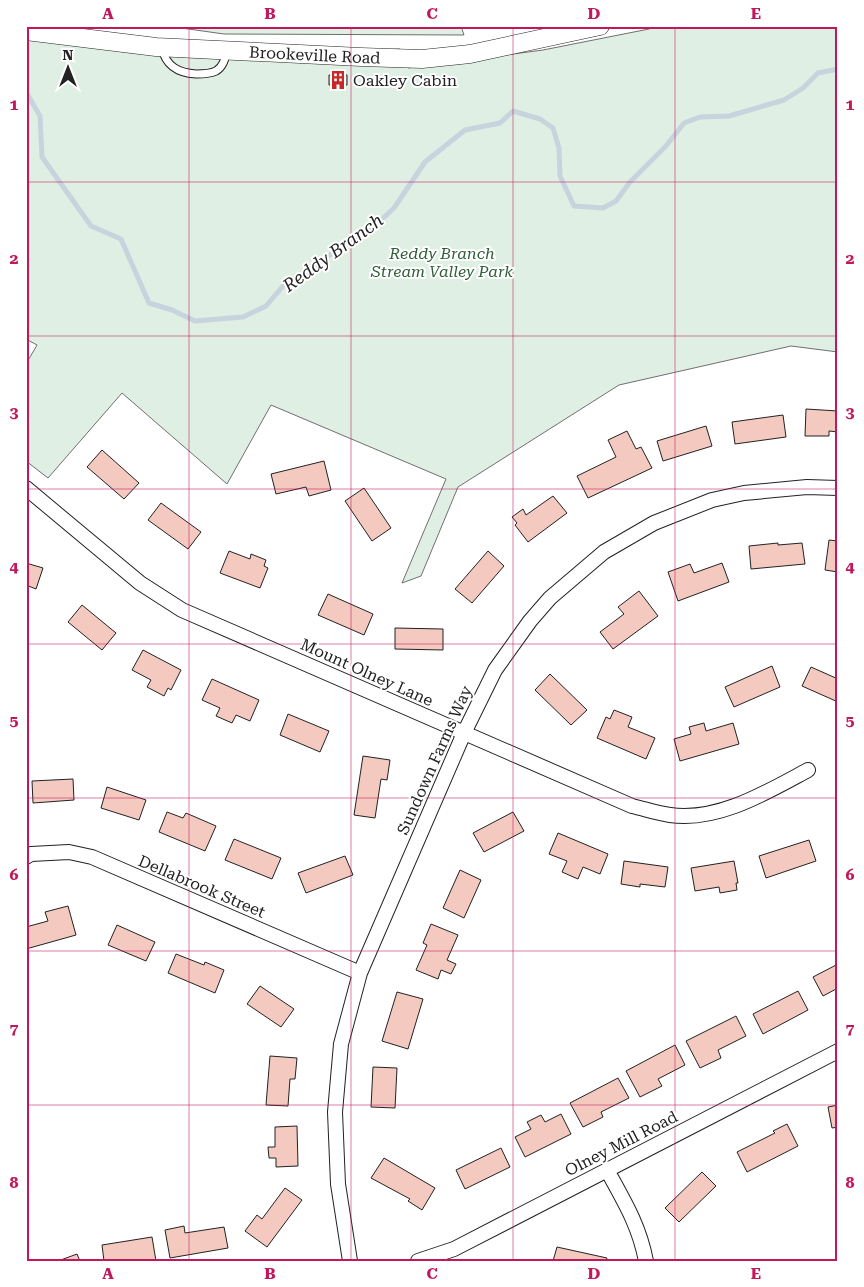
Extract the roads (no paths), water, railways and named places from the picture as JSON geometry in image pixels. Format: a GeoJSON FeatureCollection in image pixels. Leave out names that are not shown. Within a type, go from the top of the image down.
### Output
{"type":"FeatureCollection","features":[{"type":"Feature","properties":{"kind":"street","name":"Brookeville Road"},"geometry":{"type":"LineString","coordinates":[[26,31],[161,47],[422,59],[470,54],[600,26]]}},
{"type":"Feature","properties":{"kind":"street","name":"Sundown Farms Way"},"geometry":{"type":"LineString","coordinates":[[350,1261],[338,1184],[335,1112],[341,1044],[360,973],[464,733],[495,670],[530,621],[550,598],[604,552],[654,523],[712,500],[744,493],[807,486],[838,488]]}},
{"type":"Feature","properties":{"kind":"street","name":"Mount Olney Lane"},"geometry":{"type":"LineString","coordinates":[[26,488],[140,584],[182,610],[632,806],[671,815],[706,814],[730,808],[760,796],[808,770]]}},
{"type":"Feature","properties":{"kind":"street","name":"Dellabrook Street"},"geometry":{"type":"LineString","coordinates":[[26,857],[31,854],[69,852],[92,857],[360,973]]}},
{"type":"Feature","properties":{"kind":"street","name":"Olney Mill Road"},"geometry":{"type":"LineString","coordinates":[[418,1261],[454,1249],[838,1051]]}},
{"type":"Feature","properties":{"kind":"street"},"geometry":{"type":"LineString","coordinates":[[607,1170],[632,1214],[642,1242],[646,1261]]}},
{"type":"Feature","properties":{"kind":"lane"},"geometry":{"type":"LineString","coordinates":[[161,47],[163,56],[170,66],[183,73],[206,74],[217,71],[224,63],[227,51]]}},
{"type":"Feature","properties":{"kind":"waterway","name":"Reddy Branch"},"geometry":{"type":"LineString","coordinates":[[26,92],[40,116],[42,157],[91,226],[121,239],[149,303],[172,310],[195,321],[243,317],[266,306],[283,286],[378,223],[394,208],[425,162],[465,130],[500,123],[513,111],[540,119],[553,128],[559,148],[560,176],[574,206],[603,208],[616,201],[630,182],[666,146],[684,123],[700,117],[729,116],[784,100],[803,88],[818,73],[838,69]]}},
{"type":"Feature","properties":{"kind":"place","name":"Oakley Cabin"},"geometry":{"type":"Point","coordinates":[338,80]}},
{"type":"Feature","properties":{"kind":"park label","name":"Reddy Branch Stream Valley Park"},"geometry":{"type":"Point","coordinates":[442,262]}}]}
